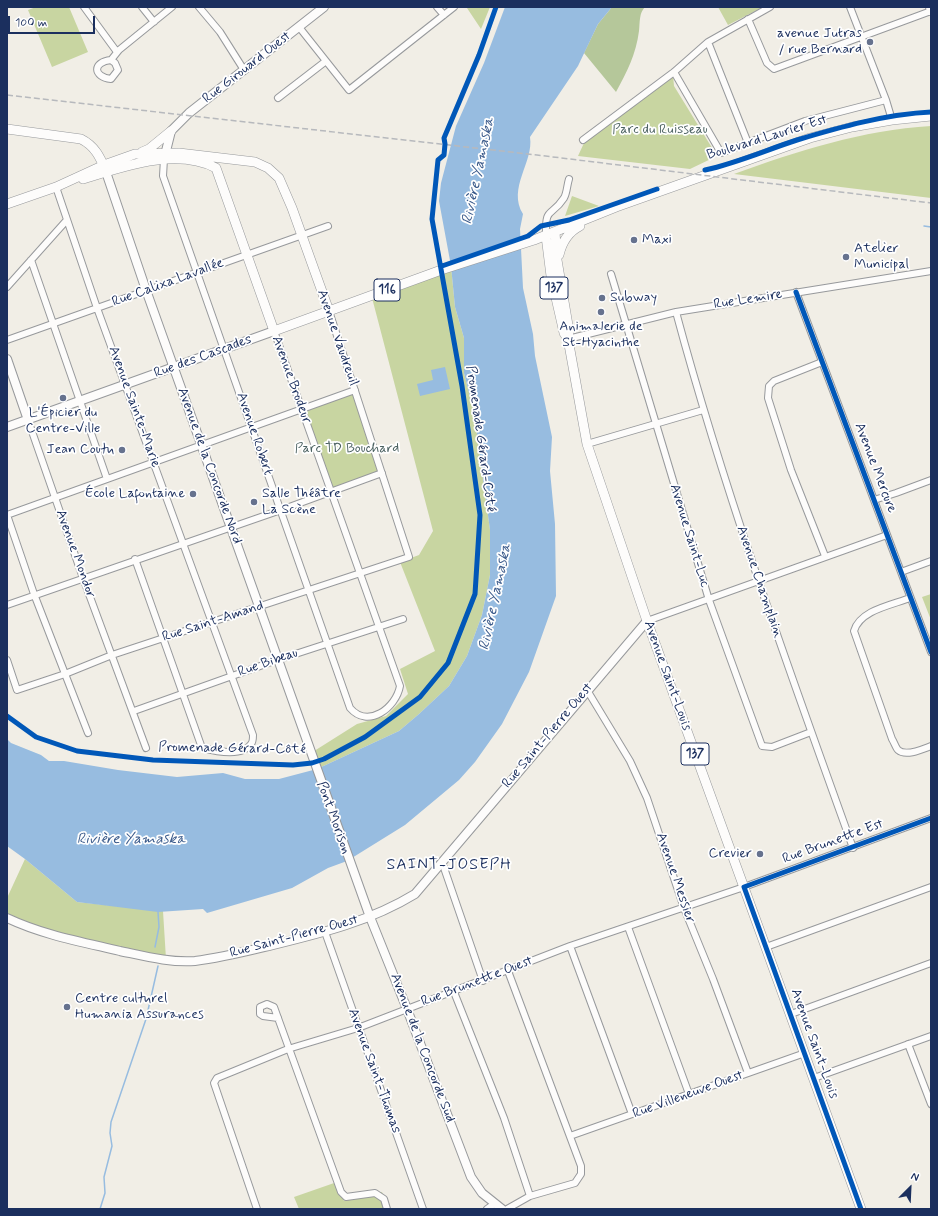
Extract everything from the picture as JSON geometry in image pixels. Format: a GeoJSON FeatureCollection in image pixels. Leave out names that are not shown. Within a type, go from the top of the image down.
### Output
{"type":"FeatureCollection","features":[{"type":"Feature","properties":{"kind":"main road","name":"Boulevard Laurier Est"},"geometry":{"type":"LineString","coordinates":[[444,269],[546,236],[616,207],[810,138],[892,120],[931,116]]}},
{"type":"Feature","properties":{"kind":"main road"},"geometry":{"type":"LineString","coordinates":[[7,129],[81,139],[88,142],[98,152],[105,168]]}},
{"type":"Feature","properties":{"kind":"main road"},"geometry":{"type":"LineString","coordinates":[[105,168],[149,149],[171,131]]}},
{"type":"Feature","properties":{"kind":"main road"},"geometry":{"type":"LineString","coordinates":[[135,154],[164,156],[206,163],[216,168],[223,158]]}},
{"type":"Feature","properties":{"kind":"main road"},"geometry":{"type":"LineString","coordinates":[[7,204],[56,187],[76,177],[105,168],[164,156]]}},
{"type":"Feature","properties":{"kind":"main road","name":"Avenue Vaudreuil"},"geometry":{"type":"LineString","coordinates":[[164,156],[223,158],[255,162],[268,168],[278,178],[329,311]]}},
{"type":"Feature","properties":{"kind":"main road","name":"Avenue Brodeur"},"geometry":{"type":"LineString","coordinates":[[216,168],[274,331]]}},
{"type":"Feature","properties":{"kind":"main road"},"geometry":{"type":"LineString","coordinates":[[557,260],[561,246],[571,231],[616,207]]}},
{"type":"Feature","properties":{"kind":"main road","name":"Avenue Saint-Louis"},"geometry":{"type":"LineString","coordinates":[[555,232],[557,260],[569,330],[568,339],[587,444],[647,621],[861,1209]]}},
{"type":"Feature","properties":{"kind":"main road","name":"Avenue Saint-Louis"},"geometry":{"type":"LineString","coordinates":[[546,236],[551,276],[564,333],[568,339]]}},
{"type":"Feature","properties":{"kind":"main road","name":"Rue des Cascades"},"geometry":{"type":"LineString","coordinates":[[274,331],[444,269]]}},
{"type":"Feature","properties":{"kind":"street"},"geometry":{"type":"LineString","coordinates":[[84,7],[117,52]]}},
{"type":"Feature","properties":{"kind":"street"},"geometry":{"type":"LineString","coordinates":[[142,7],[154,22]]}},
{"type":"Feature","properties":{"kind":"street"},"geometry":{"type":"LineString","coordinates":[[111,60],[117,52],[172,7]]}},
{"type":"Feature","properties":{"kind":"street"},"geometry":{"type":"LineString","coordinates":[[199,7],[220,32],[244,70]]}},
{"type":"Feature","properties":{"kind":"street","name":"Rue Girouard Ouest"},"geometry":{"type":"LineString","coordinates":[[171,131],[189,113],[324,7]]}},
{"type":"Feature","properties":{"kind":"street"},"geometry":{"type":"LineString","coordinates":[[437,7],[444,15]]}},
{"type":"Feature","properties":{"kind":"street"},"geometry":{"type":"LineString","coordinates":[[299,27],[349,90],[454,7]]}},
{"type":"Feature","properties":{"kind":"street"},"geometry":{"type":"LineString","coordinates":[[583,140],[674,72],[708,42],[770,7]]}},
{"type":"Feature","properties":{"kind":"street"},"geometry":{"type":"LineString","coordinates":[[850,7],[886,100],[892,120]]}},
{"type":"Feature","properties":{"kind":"street"},"geometry":{"type":"LineString","coordinates":[[748,19],[767,64],[774,69],[931,11],[930,7]]}},
{"type":"Feature","properties":{"kind":"street"},"geometry":{"type":"LineString","coordinates":[[708,42],[748,143]]}},
{"type":"Feature","properties":{"kind":"street"},"geometry":{"type":"LineString","coordinates":[[278,98],[326,61]]}},
{"type":"Feature","properties":{"kind":"street"},"geometry":{"type":"LineString","coordinates":[[674,72],[721,153],[805,121],[886,100]]}},
{"type":"Feature","properties":{"kind":"street"},"geometry":{"type":"LineString","coordinates":[[164,156],[171,131]]}},
{"type":"Feature","properties":{"kind":"street","name":"Avenue Robert"},"geometry":{"type":"LineString","coordinates":[[164,156],[163,176],[350,708]]}},
{"type":"Feature","properties":{"kind":"street","name":"Avenue de la Concorde Nord"},"geometry":{"type":"LineString","coordinates":[[105,168],[146,290],[312,759]]}},
{"type":"Feature","properties":{"kind":"street","name":"Avenue Saint-Louis"},"geometry":{"type":"LineString","coordinates":[[546,236],[547,214],[565,196],[569,179]]}},
{"type":"Feature","properties":{"kind":"street","name":"Avenue Sainte-Marie"},"geometry":{"type":"LineString","coordinates":[[56,187],[66,221],[97,308],[254,735],[252,744],[246,749],[234,752],[216,752],[202,748],[183,694]]}},
{"type":"Feature","properties":{"kind":"street"},"geometry":{"type":"LineString","coordinates":[[7,287],[66,221]]}},
{"type":"Feature","properties":{"kind":"street","name":"Rue Calixa Lavallée"},"geometry":{"type":"LineString","coordinates":[[7,340],[328,226]]}},
{"type":"Feature","properties":{"kind":"street"},"geometry":{"type":"LineString","coordinates":[[31,260],[107,479]]}},
{"type":"Feature","properties":{"kind":"street","name":"Rue Lemire"},"geometry":{"type":"LineString","coordinates":[[568,339],[627,323],[676,312],[931,271]]}},
{"type":"Feature","properties":{"kind":"street","name":"Avenue Saint-Luc"},"geometry":{"type":"LineString","coordinates":[[611,274],[627,323],[655,424],[709,600],[762,746],[772,747],[812,732]]}},
{"type":"Feature","properties":{"kind":"street","name":"Avenue Mercure"},"geometry":{"type":"LineString","coordinates":[[796,292],[931,652]]}},
{"type":"Feature","properties":{"kind":"street","name":"Avenue Vaudreuil"},"geometry":{"type":"LineString","coordinates":[[329,311],[409,557]]}},
{"type":"Feature","properties":{"kind":"street","name":"Avenue Champlain"},"geometry":{"type":"LineString","coordinates":[[676,312],[703,410],[758,582],[853,848]]}},
{"type":"Feature","properties":{"kind":"street","name":"Rue des Cascades"},"geometry":{"type":"LineString","coordinates":[[7,427],[274,331]]}},
{"type":"Feature","properties":{"kind":"street","name":"Avenue Brodeur"},"geometry":{"type":"LineString","coordinates":[[274,331],[400,686],[393,702],[381,712],[362,718],[355,714],[350,708]]}},
{"type":"Feature","properties":{"kind":"street","name":"Avenue Mondor"},"geometry":{"type":"LineString","coordinates":[[7,359],[83,578],[134,711],[146,748]]}},
{"type":"Feature","properties":{"kind":"street"},"geometry":{"type":"LineString","coordinates":[[822,362],[774,381],[769,386],[768,398],[792,470],[825,556]]}},
{"type":"Feature","properties":{"kind":"street"},"geometry":{"type":"LineString","coordinates":[[88,733],[34,594],[7,515],[355,390]]}},
{"type":"Feature","properties":{"kind":"street"},"geometry":{"type":"LineString","coordinates":[[587,444],[703,410]]}},
{"type":"Feature","properties":{"kind":"street"},"geometry":{"type":"LineString","coordinates":[[7,605],[34,594],[183,542],[281,510],[331,490],[382,473]]}},
{"type":"Feature","properties":{"kind":"street"},"geometry":{"type":"LineString","coordinates":[[874,500],[896,494],[931,480]]}},
{"type":"Feature","properties":{"kind":"street"},"geometry":{"type":"LineString","coordinates":[[647,621],[709,600],[887,534]]}},
{"type":"Feature","properties":{"kind":"street","name":"Rue Saint-Amand"},"geometry":{"type":"LineString","coordinates":[[7,660],[17,690],[65,674],[112,655],[409,557]]}},
{"type":"Feature","properties":{"kind":"street"},"geometry":{"type":"LineString","coordinates":[[135,560],[183,694]]}},
{"type":"Feature","properties":{"kind":"street"},"geometry":{"type":"LineString","coordinates":[[901,572],[931,561]]}},
{"type":"Feature","properties":{"kind":"street"},"geometry":{"type":"LineString","coordinates":[[910,598],[864,616],[856,625],[854,631],[892,739],[898,750],[903,753],[918,751],[931,746]]}},
{"type":"Feature","properties":{"kind":"street","name":"Rue Bibeau"},"geometry":{"type":"LineString","coordinates":[[134,711],[277,660],[402,619]]}},
{"type":"Feature","properties":{"kind":"street","name":"Rue Saint-Pierre Ouest"},"geometry":{"type":"LineString","coordinates":[[7,918],[54,936],[84,943],[157,958],[195,961],[246,951],[325,932],[370,917],[394,907],[415,894],[647,621]]}},
{"type":"Feature","properties":{"kind":"street","name":"Avenue Messier"},"geometry":{"type":"LineString","coordinates":[[587,690],[630,761],[647,798],[684,908],[713,979],[748,1073]]}},
{"type":"Feature","properties":{"kind":"street","name":"Pont Morison"},"geometry":{"type":"LineString","coordinates":[[312,759],[355,877]]}},
{"type":"Feature","properties":{"kind":"street","name":"Rue Brunette Est"},"geometry":{"type":"LineString","coordinates":[[744,887],[931,818]]}},
{"type":"Feature","properties":{"kind":"street"},"geometry":{"type":"LineString","coordinates":[[442,862],[483,981]]}},
{"type":"Feature","properties":{"kind":"street","name":"Avenue de la Concorde Sud"},"geometry":{"type":"LineString","coordinates":[[355,877],[471,1177],[482,1193],[502,1209]]}},
{"type":"Feature","properties":{"kind":"street","name":"Rue Brunette Ouest"},"geometry":{"type":"LineString","coordinates":[[257,1209],[214,1083],[217,1078],[288,1049],[358,1028],[483,981],[570,946],[744,887]]}},
{"type":"Feature","properties":{"kind":"street"},"geometry":{"type":"LineString","coordinates":[[766,947],[931,887]]}},
{"type":"Feature","properties":{"kind":"street"},"geometry":{"type":"LineString","coordinates":[[628,927],[689,1094]]}},
{"type":"Feature","properties":{"kind":"street","name":"Avenue Saint-Thomas"},"geometry":{"type":"LineString","coordinates":[[325,932],[423,1209]]}},
{"type":"Feature","properties":{"kind":"street"},"geometry":{"type":"LineString","coordinates":[[570,946],[632,1114]]}},
{"type":"Feature","properties":{"kind":"street"},"geometry":{"type":"LineString","coordinates":[[791,1014],[931,963]]}},
{"type":"Feature","properties":{"kind":"street"},"geometry":{"type":"LineString","coordinates":[[506,1209],[530,1196],[576,1183],[581,1174],[580,1166],[570,1136],[508,971]]}},
{"type":"Feature","properties":{"kind":"street"},"geometry":{"type":"LineString","coordinates":[[454,992],[504,1118],[530,1196]]}},
{"type":"Feature","properties":{"kind":"street"},"geometry":{"type":"LineString","coordinates":[[278,1018],[341,1192],[346,1196],[375,1193],[384,1199],[388,1209]]}},
{"type":"Feature","properties":{"kind":"street"},"geometry":{"type":"LineString","coordinates":[[814,1078],[931,1036]]}},
{"type":"Feature","properties":{"kind":"street"},"geometry":{"type":"LineString","coordinates":[[908,1044],[931,1104]]}},
{"type":"Feature","properties":{"kind":"street","name":"Rue Villeneuve Ouest"},"geometry":{"type":"LineString","coordinates":[[570,1136],[805,1053]]}},
{"type":"Feature","properties":{"kind":"street"},"geometry":{"type":"LineString","coordinates":[[487,1209],[494,1204]]}},
{"type":"Feature","properties":{"kind":"green space"},"geometry":{"type":"Polygon","coordinates":[[[36,7],[69,7],[88,52],[52,67],[28,10],[36,7]]]}},
{"type":"Feature","properties":{"kind":"green space"},"geometry":{"type":"Polygon","coordinates":[[[490,7],[481,29],[467,8],[490,7]]]}},
{"type":"Feature","properties":{"kind":"green space"},"geometry":{"type":"Polygon","coordinates":[[[612,7],[645,7],[641,15],[638,39],[633,55],[616,92],[584,53],[598,24],[612,7]]]}},
{"type":"Feature","properties":{"kind":"green space"},"geometry":{"type":"Polygon","coordinates":[[[718,7],[763,7],[728,25],[718,7]]]}},
{"type":"Feature","properties":{"kind":"green space","name":"Parc du Ruisseau"},"geometry":{"type":"Polygon","coordinates":[[[673,75],[674,86],[717,156],[690,169],[578,156],[584,143],[673,75]]]}},
{"type":"Feature","properties":{"kind":"green space"},"geometry":{"type":"Polygon","coordinates":[[[931,126],[931,198],[734,174],[782,157],[855,137],[905,128],[931,126]]]}},
{"type":"Feature","properties":{"kind":"green space"},"geometry":{"type":"Polygon","coordinates":[[[572,196],[599,206],[565,216],[572,196]]]}},
{"type":"Feature","properties":{"kind":"green space"},"geometry":{"type":"Polygon","coordinates":[[[451,266],[455,307],[464,338],[464,373],[474,412],[490,530],[490,575],[482,615],[467,656],[449,686],[419,714],[399,731],[317,769],[311,753],[357,724],[386,716],[408,694],[400,669],[435,651],[400,562],[419,555],[433,531],[371,294],[451,266]]]}},
{"type":"Feature","properties":{"kind":"green space","name":"Parc TD Bouchard"},"geometry":{"type":"Polygon","coordinates":[[[354,388],[385,473],[332,491],[302,407],[354,388]]]}},
{"type":"Feature","properties":{"kind":"green space"},"geometry":{"type":"Polygon","coordinates":[[[931,594],[931,620],[922,597],[931,594]]]}},
{"type":"Feature","properties":{"kind":"green space"},"geometry":{"type":"Polygon","coordinates":[[[25,859],[77,902],[163,911],[166,959],[84,943],[7,918],[7,898],[25,859]]]}},
{"type":"Feature","properties":{"kind":"green space"},"geometry":{"type":"Polygon","coordinates":[[[337,1182],[344,1201],[382,1192],[388,1209],[299,1209],[294,1197],[337,1182]]]}},
{"type":"Feature","properties":{"kind":"water","name":"Rivière Yamaska"},"geometry":{"type":"Polygon","coordinates":[[[505,7],[612,7],[598,24],[578,66],[530,137],[528,156],[519,185],[519,204],[523,214],[520,229],[523,288],[533,334],[535,356],[552,437],[550,471],[555,524],[556,596],[529,672],[502,724],[475,762],[459,780],[405,825],[347,861],[328,868],[292,888],[207,913],[203,909],[158,912],[77,902],[7,846],[7,739],[11,743],[41,755],[49,761],[64,761],[118,770],[177,777],[223,773],[245,779],[279,779],[317,769],[399,731],[449,686],[467,656],[482,615],[490,575],[490,530],[474,412],[464,373],[464,338],[455,307],[451,266],[439,201],[441,183],[456,126],[484,63],[505,7]]]}},
{"type":"Feature","properties":{"kind":"water"},"geometry":{"type":"Polygon","coordinates":[[[445,367],[450,389],[420,396],[417,384],[433,380],[431,370],[445,367]]]}},
{"type":"Feature","properties":{"kind":"waterway"},"geometry":{"type":"LineString","coordinates":[[924,226],[931,227]]}},
{"type":"Feature","properties":{"kind":"waterway"},"geometry":{"type":"LineString","coordinates":[[155,947],[159,927],[158,912]]}},
{"type":"Feature","properties":{"kind":"waterway"},"geometry":{"type":"LineString","coordinates":[[100,1209],[105,1193],[104,1177],[112,1146],[110,1133],[111,1122],[146,1019],[158,966]]}},
{"type":"Feature","properties":{"kind":"railway"},"geometry":{"type":"LineString","coordinates":[[7,95],[537,155],[931,203]]}},
{"type":"Feature","properties":{"kind":"cycle path","name":"Promenade Gérard-Côté"},"geometry":{"type":"LineString","coordinates":[[7,716],[36,737],[77,751],[153,760],[293,765],[312,763],[324,759],[365,737],[420,697],[448,663],[475,594],[480,515],[462,386],[432,219],[438,160],[444,155],[444,138],[479,55],[496,7]]}},
{"type":"Feature","properties":{"kind":"cycle path"},"geometry":{"type":"LineString","coordinates":[[705,170],[740,160],[797,140],[847,126],[898,115],[931,112]]}},
{"type":"Feature","properties":{"kind":"cycle path"},"geometry":{"type":"LineString","coordinates":[[442,266],[528,236],[541,226],[569,220],[657,189]]}},
{"type":"Feature","properties":{"kind":"cycle path"},"geometry":{"type":"LineString","coordinates":[[796,292],[931,652]]}},
{"type":"Feature","properties":{"kind":"cycle path"},"geometry":{"type":"LineString","coordinates":[[861,1209],[744,887],[931,818]]}},
{"type":"Feature","properties":{"kind":"place","name":"avenue Jutras / rue Bernard"},"geometry":{"type":"Point","coordinates":[870,42]}},
{"type":"Feature","properties":{"kind":"place","name":"Maxi"},"geometry":{"type":"Point","coordinates":[634,240]}},
{"type":"Feature","properties":{"kind":"place","name":"Atelier Municipal"},"geometry":{"type":"Point","coordinates":[846,257]}},
{"type":"Feature","properties":{"kind":"place","name":"Subway"},"geometry":{"type":"Point","coordinates":[602,298]}},
{"type":"Feature","properties":{"kind":"place","name":"Animalerie de St-Hyacinthe"},"geometry":{"type":"Point","coordinates":[601,312]}},
{"type":"Feature","properties":{"kind":"place","name":"L'Épicier du Centre-Ville"},"geometry":{"type":"Point","coordinates":[63,398]}},
{"type":"Feature","properties":{"kind":"place","name":"Jean Coutu"},"geometry":{"type":"Point","coordinates":[122,450]}},
{"type":"Feature","properties":{"kind":"place","name":"École Lafontaine"},"geometry":{"type":"Point","coordinates":[193,494]}},
{"type":"Feature","properties":{"kind":"place","name":"Salle Théâtre La Scène"},"geometry":{"type":"Point","coordinates":[254,502]}},
{"type":"Feature","properties":{"kind":"place","name":"Crevier"},"geometry":{"type":"Point","coordinates":[760,854]}},
{"type":"Feature","properties":{"kind":"place","name":"Centre culturel Humania Assurances"},"geometry":{"type":"Point","coordinates":[67,1007]}},
{"type":"Feature","properties":{"kind":"district","name":"SAINT-JOSEPH"},"geometry":{"type":"Point","coordinates":[449,866]}}]}
